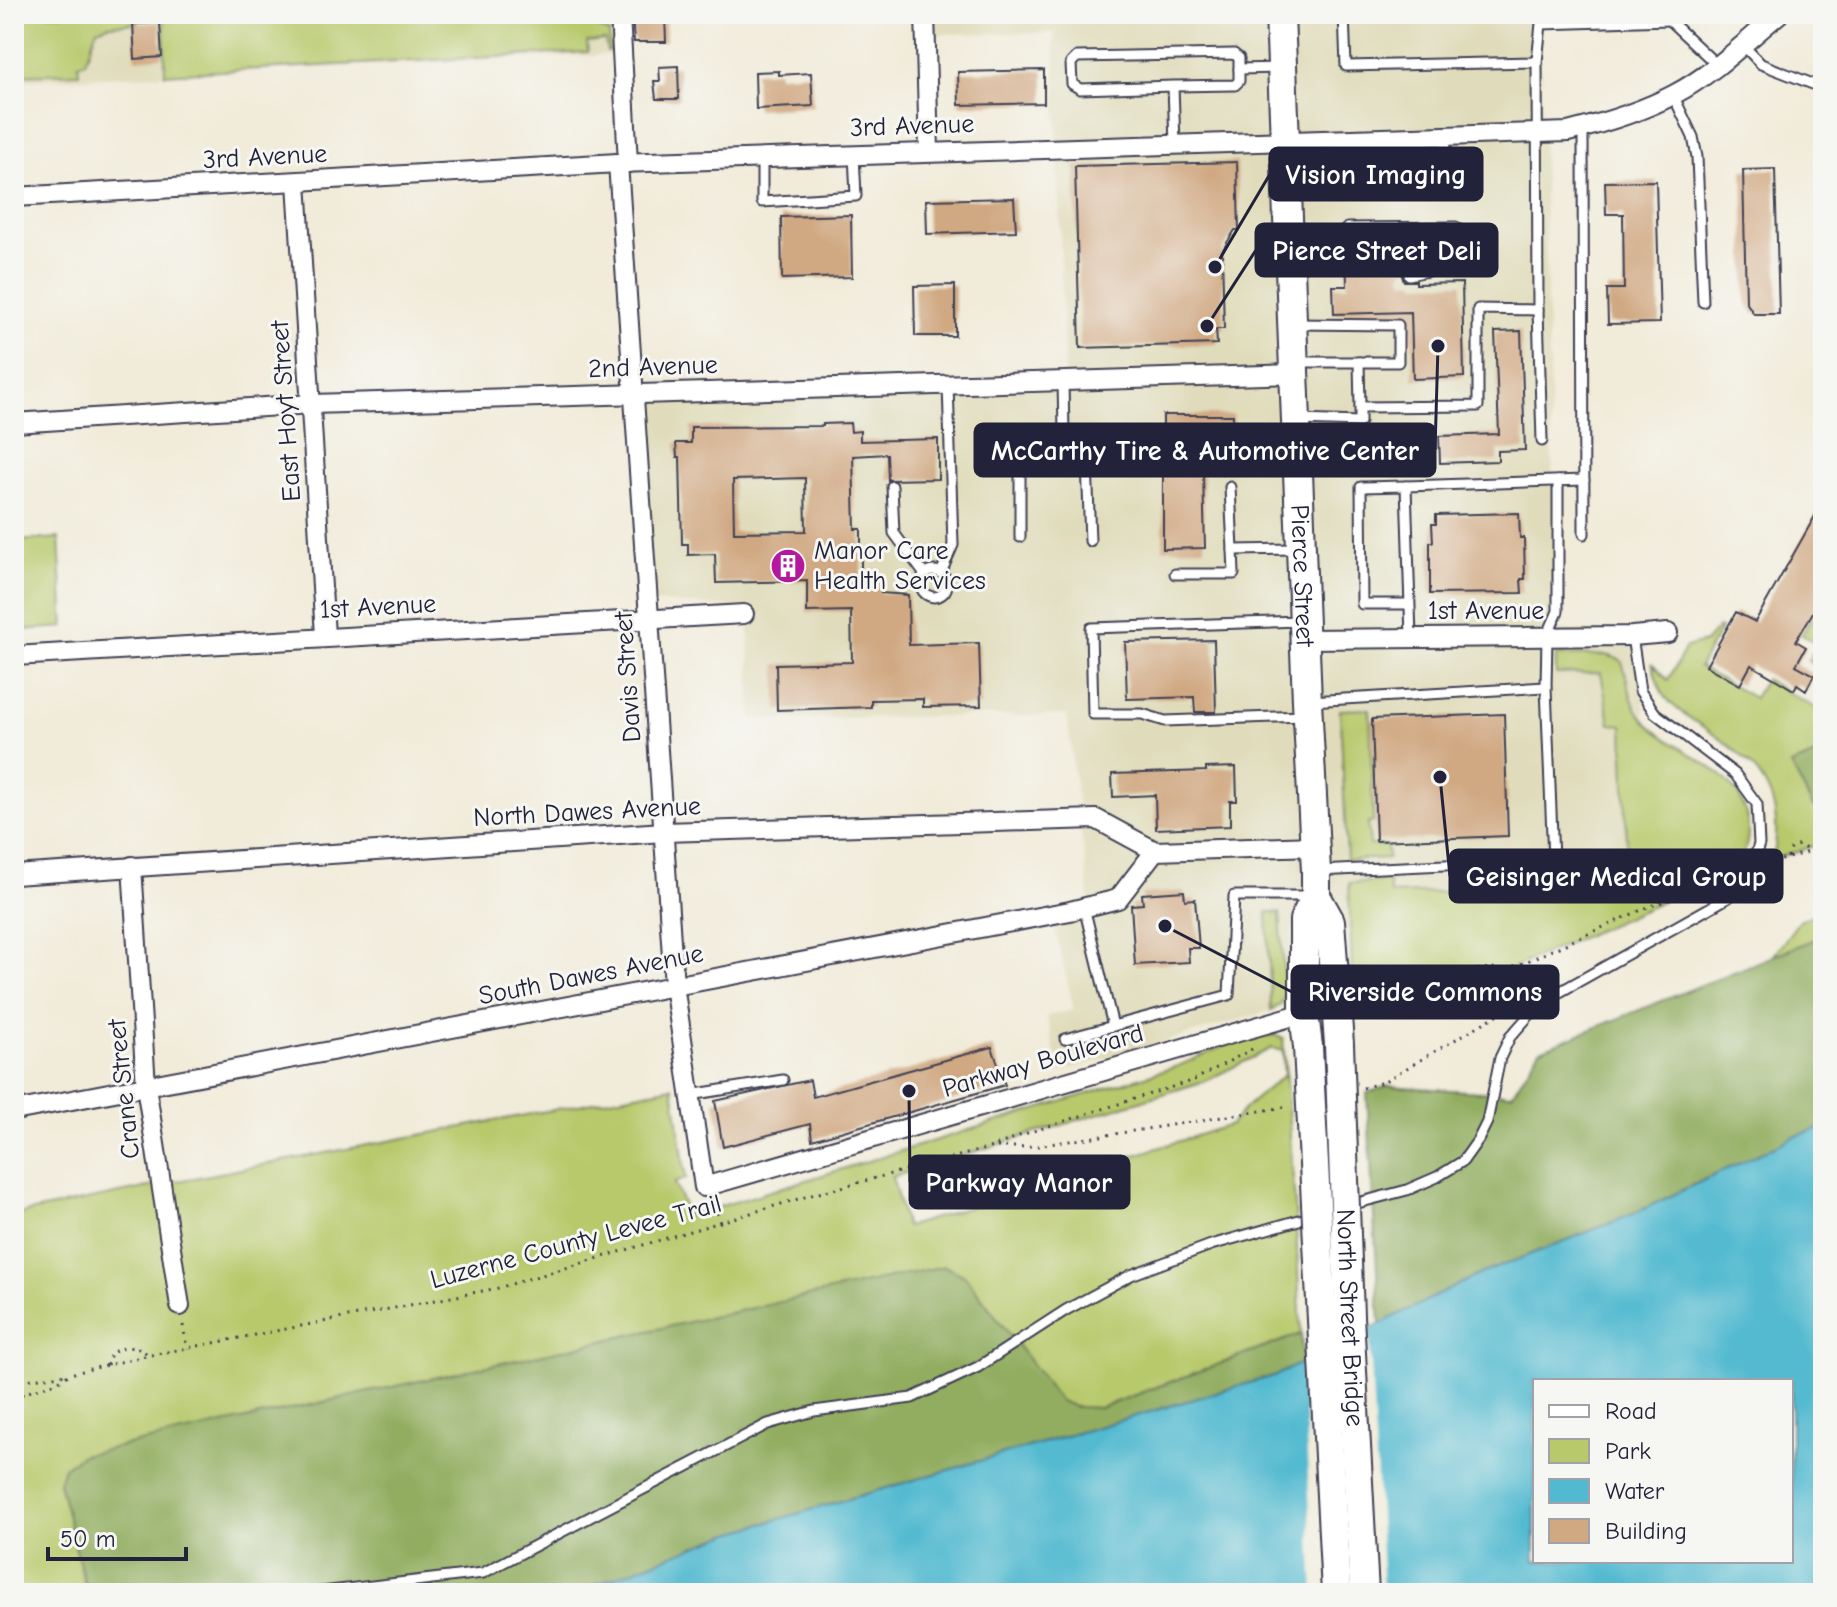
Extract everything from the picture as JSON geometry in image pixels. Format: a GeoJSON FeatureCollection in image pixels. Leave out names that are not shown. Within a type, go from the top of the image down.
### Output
{"type":"FeatureCollection","features":[{"type":"Feature","properties":{"kind":"main road","name":"Pierce Street"},"geometry":{"type":"LineString","coordinates":[[1280,17],[1316,871],[1330,921],[1339,1044]]}},
{"type":"Feature","properties":{"kind":"main road","name":"Pierce Street"},"geometry":{"type":"LineString","coordinates":[[1308,1047],[1304,1013],[1304,920],[1316,871]]}},
{"type":"Feature","properties":{"kind":"main road","name":"North Street Bridge"},"geometry":{"type":"LineString","coordinates":[[1339,1044],[1364,1593]]}},
{"type":"Feature","properties":{"kind":"main road","name":"North Street Bridge"},"geometry":{"type":"LineString","coordinates":[[1308,1047],[1336,1593]]}},
{"type":"Feature","properties":{"kind":"street","name":"Davis Street"},"geometry":{"type":"LineString","coordinates":[[620,14],[632,393],[674,985],[704,1187]]}},
{"type":"Feature","properties":{"kind":"street"},"geometry":{"type":"LineString","coordinates":[[925,14],[929,151]]}},
{"type":"Feature","properties":{"kind":"street","name":"3rd Avenue"},"geometry":{"type":"LineString","coordinates":[[14,197],[762,157],[1538,134],[1583,128],[1673,95],[1717,65],[1779,14]]}},
{"type":"Feature","properties":{"kind":"street","name":"East Hoyt Street"},"geometry":{"type":"LineString","coordinates":[[297,182],[325,636]]}},
{"type":"Feature","properties":{"kind":"street","name":"2nd Avenue"},"geometry":{"type":"LineString","coordinates":[[14,423],[312,404],[1063,381],[1294,368]]}},
{"type":"Feature","properties":{"kind":"street","name":"1st Avenue"},"geometry":{"type":"LineString","coordinates":[[14,656],[744,614]]}},
{"type":"Feature","properties":{"kind":"street","name":"1st Avenue"},"geometry":{"type":"LineString","coordinates":[[1304,630],[1411,637],[1632,636],[1668,633]]}},
{"type":"Feature","properties":{"kind":"street","name":"North Dawes Avenue"},"geometry":{"type":"LineString","coordinates":[[14,875],[664,832],[1096,819],[1155,851]]}},
{"type":"Feature","properties":{"kind":"street"},"geometry":{"type":"LineString","coordinates":[[1155,851],[1316,871]]}},
{"type":"Feature","properties":{"kind":"street","name":"South Dawes Avenue"},"geometry":{"type":"LineString","coordinates":[[14,1111],[1084,907],[1118,899],[1155,851]]}},
{"type":"Feature","properties":{"kind":"street","name":"Crane Street"},"geometry":{"type":"LineString","coordinates":[[132,866],[146,1086],[180,1306]]}},
{"type":"Feature","properties":{"kind":"street","name":"Parkway Boulevard"},"geometry":{"type":"LineString","coordinates":[[704,1187],[1304,1013]]}},
{"type":"Feature","properties":{"kind":"lane"},"geometry":{"type":"LineString","coordinates":[[1280,17],[1448,14]]}},
{"type":"Feature","properties":{"kind":"lane"},"geometry":{"type":"LineString","coordinates":[[1344,15],[1346,66],[1537,62]]}},
{"type":"Feature","properties":{"kind":"lane"},"geometry":{"type":"LineString","coordinates":[[1542,441],[1537,62],[1542,19],[1669,17],[1717,65]]}},
{"type":"Feature","properties":{"kind":"lane"},"geometry":{"type":"LineString","coordinates":[[1743,45],[1761,64],[1823,88]]}},
{"type":"Feature","properties":{"kind":"lane"},"geometry":{"type":"LineString","coordinates":[[1234,54],[1239,58],[1239,81],[1235,85],[1173,86],[1080,89],[1072,84],[1071,63],[1077,57],[1234,54]]}},
{"type":"Feature","properties":{"kind":"lane"},"geometry":{"type":"LineString","coordinates":[[1239,69],[1282,68]]}},
{"type":"Feature","properties":{"kind":"lane"},"geometry":{"type":"LineString","coordinates":[[1173,86],[1175,144]]}},
{"type":"Feature","properties":{"kind":"lane"},"geometry":{"type":"LineString","coordinates":[[1673,95],[1693,137],[1697,157],[1703,302]]}},
{"type":"Feature","properties":{"kind":"lane"},"geometry":{"type":"LineString","coordinates":[[1583,128],[1584,534]]}},
{"type":"Feature","properties":{"kind":"lane"},"geometry":{"type":"LineString","coordinates":[[1444,193],[1446,137]]}},
{"type":"Feature","properties":{"kind":"lane"},"geometry":{"type":"LineString","coordinates":[[762,157],[762,202],[856,196],[854,154]]}},
{"type":"Feature","properties":{"kind":"lane"},"geometry":{"type":"LineString","coordinates":[[1289,248],[1333,247],[1347,228],[1456,227],[1462,230],[1466,236],[1466,255],[1462,261],[1409,275]]}},
{"type":"Feature","properties":{"kind":"lane"},"geometry":{"type":"LineString","coordinates":[[1360,407],[1478,406],[1478,309],[1538,310]]}},
{"type":"Feature","properties":{"kind":"lane"},"geometry":{"type":"LineString","coordinates":[[1292,324],[1398,325],[1398,362],[1294,368]]}},
{"type":"Feature","properties":{"kind":"lane"},"geometry":{"type":"LineString","coordinates":[[1296,420],[1360,422],[1359,362]]}},
{"type":"Feature","properties":{"kind":"lane"},"geometry":{"type":"LineString","coordinates":[[1063,381],[1064,433]]}},
{"type":"Feature","properties":{"kind":"lane"},"geometry":{"type":"LineString","coordinates":[[941,573],[953,545],[948,384]]}},
{"type":"Feature","properties":{"kind":"lane"},"geometry":{"type":"LineString","coordinates":[[1020,537],[1020,438],[1064,433],[1086,435],[1090,541]]}},
{"type":"Feature","properties":{"kind":"lane"},"geometry":{"type":"LineString","coordinates":[[1410,604],[1362,604],[1361,487],[1584,480]]}},
{"type":"Feature","properties":{"kind":"lane"},"geometry":{"type":"LineString","coordinates":[[1065,1039],[1229,995],[1234,896],[1316,871],[1553,860],[1546,687],[1547,636],[1558,611],[1558,481]]}},
{"type":"Feature","properties":{"kind":"lane"},"geometry":{"type":"LineString","coordinates":[[892,486],[894,533],[925,575]]}},
{"type":"Feature","properties":{"kind":"lane"},"geometry":{"type":"LineString","coordinates":[[1406,486],[1411,637]]}},
{"type":"Feature","properties":{"kind":"lane"},"geometry":{"type":"LineString","coordinates":[[1175,574],[1234,574],[1230,487]]}},
{"type":"Feature","properties":{"kind":"lane"},"geometry":{"type":"LineString","coordinates":[[1233,550],[1301,549]]}},
{"type":"Feature","properties":{"kind":"lane"},"geometry":{"type":"LineString","coordinates":[[934,571],[941,573],[947,586],[944,593],[936,597],[927,595],[922,589],[925,575],[934,571]]}},
{"type":"Feature","properties":{"kind":"lane"},"geometry":{"type":"LineString","coordinates":[[1304,630],[1091,628],[1093,714],[1142,714],[1165,721],[1546,687]]}},
{"type":"Feature","properties":{"kind":"lane"},"geometry":{"type":"LineString","coordinates":[[1336,1209],[1407,1190],[1463,1161],[1487,1122],[1500,1058],[1510,1037],[1540,1003],[1729,897],[1751,870],[1759,844],[1757,804],[1735,774],[1655,713],[1640,691],[1632,636]]}},
{"type":"Feature","properties":{"kind":"lane"},"geometry":{"type":"LineString","coordinates":[[1084,907],[1113,1026]]}},
{"type":"Feature","properties":{"kind":"lane"},"geometry":{"type":"LineString","coordinates":[[690,1095],[783,1080]]}},
{"type":"Feature","properties":{"kind":"lane"},"geometry":{"type":"LineString","coordinates":[[313,1593],[483,1573],[768,1424],[814,1411],[912,1398],[978,1367],[1066,1310],[1131,1275],[1211,1245],[1322,1213]]}},
{"type":"Feature","properties":{"kind":"path"},"geometry":{"type":"LineString","coordinates":[[579,14],[610,31]]}},
{"type":"Feature","properties":{"kind":"path"},"geometry":{"type":"LineString","coordinates":[[1788,858],[1794,846],[1800,845],[1809,851]]}},
{"type":"Feature","properties":{"kind":"path"},"geometry":{"type":"LineString","coordinates":[[1355,975],[1412,974],[1440,980],[1454,994],[1658,903],[1708,886]]}},
{"type":"Feature","properties":{"kind":"path"},"geometry":{"type":"LineString","coordinates":[[1658,903],[1664,889],[1680,894]]}},
{"type":"Feature","properties":{"kind":"path"},"geometry":{"type":"LineString","coordinates":[[1467,989],[1473,970],[1493,968],[1501,975]]}},
{"type":"Feature","properties":{"kind":"path","name":"Luzerne County Levee Trail"},"geometry":{"type":"LineString","coordinates":[[14,1382],[70,1374],[498,1288],[815,1194],[993,1147],[1024,1134],[1194,1080],[1261,1046]]}},
{"type":"Feature","properties":{"kind":"path","name":"Luzerne County Levee Trail"},"geometry":{"type":"LineString","coordinates":[[993,1147],[1031,1147],[1270,1110]]}},
{"type":"Feature","properties":{"kind":"path"},"geometry":{"type":"LineString","coordinates":[[715,1205],[720,1223]]}},
{"type":"Feature","properties":{"kind":"path"},"geometry":{"type":"LineString","coordinates":[[184,1329],[187,1349]]}},
{"type":"Feature","properties":{"kind":"path"},"geometry":{"type":"LineString","coordinates":[[107,1365],[111,1353],[120,1349],[139,1348],[148,1356]]}},
{"type":"Feature","properties":{"kind":"path","name":"Luzerne County Levee Trail"},"geometry":{"type":"LineString","coordinates":[[14,1397],[57,1382],[70,1374]]}},
{"type":"Feature","properties":{"kind":"shaded area"},"geometry":{"type":"Polygon","coordinates":[[[14,14],[616,14],[618,54],[14,81],[14,14]]]}},
{"type":"Feature","properties":{"kind":"shaded area"},"geometry":{"type":"Polygon","coordinates":[[[929,14],[1539,14],[1557,631],[1641,632],[1650,838],[1414,927],[1346,932],[1292,928],[1297,1003],[1059,1072],[1047,1016],[1074,1010],[1054,925],[1091,913],[1067,715],[752,719],[748,608],[654,602],[642,399],[1065,387],[1054,33],[929,34],[929,14]]]}},
{"type":"Feature","properties":{"kind":"green space"},"geometry":{"type":"Polygon","coordinates":[[[14,14],[137,14],[138,23],[97,29],[85,62],[78,64],[79,73],[14,75],[14,14]]]}},
{"type":"Feature","properties":{"kind":"green space"},"geometry":{"type":"Polygon","coordinates":[[[573,14],[609,33],[610,51],[607,51],[605,40],[587,42],[588,52],[165,74],[164,16],[573,14]]]}},
{"type":"Feature","properties":{"kind":"green space"},"geometry":{"type":"Polygon","coordinates":[[[59,538],[64,627],[22,630],[17,541],[59,538]]]}},
{"type":"Feature","properties":{"kind":"green space"},"geometry":{"type":"Polygon","coordinates":[[[1816,611],[1823,615],[1823,670],[1808,661],[1818,644],[1802,635],[1816,611]]]}},
{"type":"Feature","properties":{"kind":"green space"},"geometry":{"type":"Polygon","coordinates":[[[1718,628],[1721,629],[1699,667],[1754,698],[1765,679],[1819,710],[1823,703],[1823,752],[1791,765],[1813,807],[1823,805],[1823,843],[1773,859],[1775,815],[1763,782],[1739,754],[1676,708],[1660,689],[1652,663],[1668,680],[1686,647],[1705,642],[1718,628]]]}},
{"type":"Feature","properties":{"kind":"green space"},"geometry":{"type":"Polygon","coordinates":[[[1606,655],[1621,660],[1631,697],[1642,717],[1668,740],[1727,780],[1737,794],[1745,810],[1748,833],[1746,848],[1736,869],[1436,1002],[1399,1012],[1353,1008],[1349,883],[1389,881],[1390,894],[1508,890],[1509,876],[1556,871],[1627,846],[1623,725],[1610,724],[1601,673],[1556,674],[1556,656],[1606,655]]]}},
{"type":"Feature","properties":{"kind":"green space"},"geometry":{"type":"Polygon","coordinates":[[[1370,709],[1373,822],[1368,823],[1370,845],[1387,846],[1388,858],[1347,860],[1340,710],[1370,709]]]}},
{"type":"Feature","properties":{"kind":"green space"},"geometry":{"type":"Polygon","coordinates":[[[1823,752],[1823,805],[1813,807],[1791,765],[1823,752]]]}},
{"type":"Feature","properties":{"kind":"green space"},"geometry":{"type":"Polygon","coordinates":[[[1823,910],[1823,936],[1774,955],[1799,921],[1823,910]]]}},
{"type":"Feature","properties":{"kind":"green space"},"geometry":{"type":"Polygon","coordinates":[[[1267,912],[1280,913],[1285,996],[1280,1005],[1271,1010],[1267,912]]]}},
{"type":"Feature","properties":{"kind":"green space"},"geometry":{"type":"Polygon","coordinates":[[[1823,936],[1823,1127],[1794,1137],[1631,1215],[1478,1275],[1380,1324],[1367,1093],[1388,1086],[1512,1094],[1540,1050],[1823,936]]]}},
{"type":"Feature","properties":{"kind":"green space"},"geometry":{"type":"Polygon","coordinates":[[[1275,1035],[1283,1038],[1301,1334],[1099,1408],[1075,1407],[1060,1401],[965,1276],[944,1266],[555,1353],[59,1482],[87,1593],[14,1593],[14,1215],[673,1087],[686,1178],[674,1183],[689,1216],[1178,1066],[1225,1046],[1275,1035]],[[1272,1048],[1205,1081],[892,1177],[906,1227],[1231,1125],[1245,1108],[1284,1075],[1283,1051],[1272,1048]]]}},
{"type":"Feature","properties":{"kind":"green space"},"geometry":{"type":"Polygon","coordinates":[[[944,1266],[965,1276],[1060,1401],[1075,1407],[1100,1408],[1301,1334],[1303,1362],[1277,1375],[731,1533],[573,1593],[87,1593],[59,1482],[64,1467],[82,1455],[944,1266]]]}},
{"type":"Feature","properties":{"kind":"water"},"geometry":{"type":"Polygon","coordinates":[[[1823,1127],[1823,1593],[573,1593],[731,1533],[1277,1375],[1478,1275],[1631,1215],[1794,1137],[1823,1127]]]}},
{"type":"Feature","properties":{"kind":"pier"},"geometry":{"type":"Polygon","coordinates":[[[1369,1325],[1383,1593],[1314,1593],[1302,1358],[1369,1325]]]}},
{"type":"Feature","properties":{"kind":"building"},"geometry":{"type":"Polygon","coordinates":[[[632,14],[665,14],[666,42],[634,42],[632,14]]]}},
{"type":"Feature","properties":{"kind":"building"},"geometry":{"type":"Polygon","coordinates":[[[160,23],[162,57],[135,59],[133,24],[160,23]]]}},
{"type":"Feature","properties":{"kind":"building"},"geometry":{"type":"Polygon","coordinates":[[[678,66],[679,99],[656,99],[654,81],[660,81],[659,67],[678,66]]]}},
{"type":"Feature","properties":{"kind":"building"},"geometry":{"type":"Polygon","coordinates":[[[1044,70],[1044,103],[959,105],[958,72],[1044,70]]]}},
{"type":"Feature","properties":{"kind":"building"},"geometry":{"type":"Polygon","coordinates":[[[779,71],[779,75],[811,73],[813,106],[756,109],[755,72],[779,71]]]}},
{"type":"Feature","properties":{"kind":"building"},"geometry":{"type":"Polygon","coordinates":[[[1237,162],[1239,230],[1235,230],[1222,251],[1224,329],[1216,329],[1217,344],[1080,348],[1075,166],[1237,162]]]}},
{"type":"Feature","properties":{"kind":"building"},"geometry":{"type":"Polygon","coordinates":[[[1775,169],[1779,314],[1754,314],[1746,302],[1743,170],[1775,169]]]}},
{"type":"Feature","properties":{"kind":"building"},"geometry":{"type":"Polygon","coordinates":[[[1656,181],[1660,323],[1608,324],[1607,289],[1624,289],[1623,214],[1606,214],[1605,182],[1656,181]]]}},
{"type":"Feature","properties":{"kind":"building"},"geometry":{"type":"Polygon","coordinates":[[[1014,198],[1016,231],[927,234],[926,200],[1014,198]]]}},
{"type":"Feature","properties":{"kind":"building"},"geometry":{"type":"Polygon","coordinates":[[[851,215],[852,277],[782,279],[781,217],[851,215]]]}},
{"type":"Feature","properties":{"kind":"building"},"geometry":{"type":"Polygon","coordinates":[[[1356,235],[1415,235],[1416,266],[1403,270],[1404,281],[1416,281],[1416,284],[1462,283],[1464,377],[1413,379],[1411,312],[1334,314],[1333,286],[1347,286],[1346,242],[1349,238],[1356,238],[1356,235]]]}},
{"type":"Feature","properties":{"kind":"building"},"geometry":{"type":"Polygon","coordinates":[[[955,285],[955,336],[915,336],[914,286],[955,285]]]}},
{"type":"Feature","properties":{"kind":"building"},"geometry":{"type":"Polygon","coordinates":[[[1521,331],[1525,450],[1498,451],[1498,461],[1440,463],[1439,436],[1499,434],[1495,332],[1521,331]]]}},
{"type":"Feature","properties":{"kind":"building"},"geometry":{"type":"Polygon","coordinates":[[[1163,415],[1233,415],[1234,471],[1203,472],[1205,548],[1163,549],[1163,415]]]}},
{"type":"Feature","properties":{"kind":"building","name":"Manor Care Health Services"},"geometry":{"type":"Polygon","coordinates":[[[850,423],[851,432],[860,431],[860,441],[938,439],[938,479],[888,480],[887,454],[853,456],[855,529],[861,529],[861,579],[880,579],[881,593],[908,595],[909,645],[979,643],[981,706],[923,707],[923,699],[871,700],[871,707],[777,710],[776,664],[852,662],[851,611],[807,612],[807,581],[716,583],[715,554],[688,555],[688,544],[682,544],[680,457],[677,457],[676,443],[691,443],[691,427],[850,423]],[[805,478],[733,480],[734,532],[806,531],[805,478]]]}},
{"type":"Feature","properties":{"kind":"building"},"geometry":{"type":"Polygon","coordinates":[[[1823,502],[1823,611],[1816,607],[1796,641],[1806,647],[1796,665],[1814,675],[1806,690],[1797,684],[1794,690],[1751,665],[1740,685],[1706,666],[1736,612],[1755,622],[1823,502]]]}},
{"type":"Feature","properties":{"kind":"building"},"geometry":{"type":"Polygon","coordinates":[[[1519,513],[1520,538],[1524,538],[1525,579],[1521,579],[1522,593],[1430,594],[1430,542],[1433,542],[1432,524],[1436,524],[1436,515],[1519,513]]]}},
{"type":"Feature","properties":{"kind":"building"},"geometry":{"type":"Polygon","coordinates":[[[1214,640],[1216,712],[1195,712],[1194,697],[1127,699],[1125,642],[1214,640]]]}},
{"type":"Feature","properties":{"kind":"building"},"geometry":{"type":"Polygon","coordinates":[[[1504,714],[1508,836],[1376,841],[1372,719],[1504,714]]]}},
{"type":"Feature","properties":{"kind":"building"},"geometry":{"type":"Polygon","coordinates":[[[1236,767],[1237,801],[1230,801],[1230,826],[1156,829],[1155,795],[1113,797],[1112,774],[1236,767]]]}},
{"type":"Feature","properties":{"kind":"building"},"geometry":{"type":"Polygon","coordinates":[[[1184,891],[1185,900],[1195,899],[1199,948],[1188,948],[1189,962],[1135,965],[1131,905],[1143,904],[1142,894],[1184,891]]]}},
{"type":"Feature","properties":{"kind":"building"},"geometry":{"type":"Polygon","coordinates":[[[992,1047],[1005,1085],[812,1140],[810,1124],[723,1147],[715,1101],[810,1080],[813,1097],[992,1047]]]}},
{"type":"Feature","properties":{"kind":"place","name":"Vision Imaging"},"geometry":{"type":"Point","coordinates":[1215,267]}},
{"type":"Feature","properties":{"kind":"place","name":"Pierce Street Deli"},"geometry":{"type":"Point","coordinates":[1207,326]}},
{"type":"Feature","properties":{"kind":"place","name":"McCarthy Tire & Automotive Center"},"geometry":{"type":"Point","coordinates":[1438,346]}},
{"type":"Feature","properties":{"kind":"place","name":"Manor Care Health Services"},"geometry":{"type":"Point","coordinates":[788,566]}},
{"type":"Feature","properties":{"kind":"place","name":"Geisinger Medical Group"},"geometry":{"type":"Point","coordinates":[1440,777]}},
{"type":"Feature","properties":{"kind":"place","name":"Riverside Commons"},"geometry":{"type":"Point","coordinates":[1165,926]}},
{"type":"Feature","properties":{"kind":"place","name":"Parkway Manor"},"geometry":{"type":"Point","coordinates":[909,1091]}}]}
